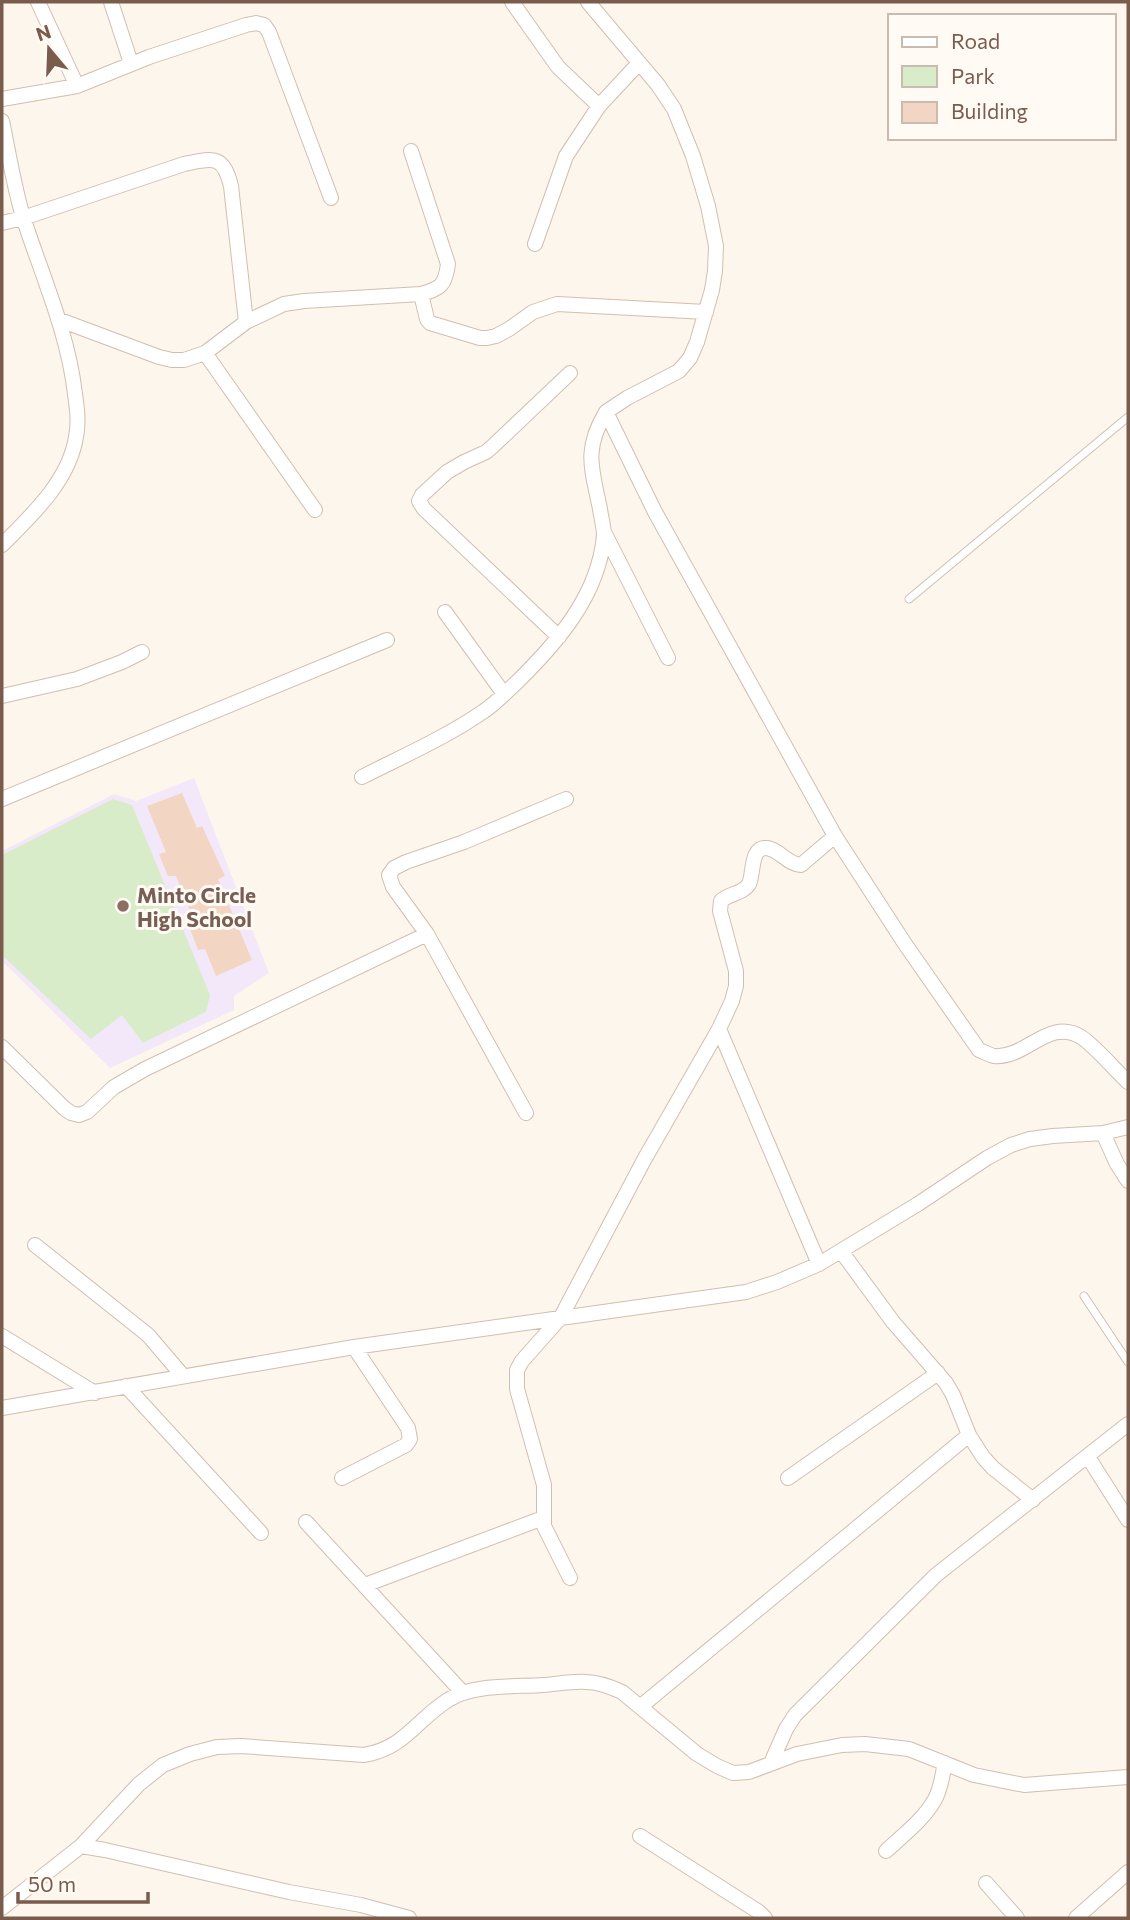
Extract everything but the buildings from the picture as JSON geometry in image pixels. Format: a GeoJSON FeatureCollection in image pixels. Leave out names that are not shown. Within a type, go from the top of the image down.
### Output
{"type":"FeatureCollection","features":[{"type":"Feature","properties":{"kind":"street"},"geometry":{"type":"LineString","coordinates":[[38,2],[77,86]]}},
{"type":"Feature","properties":{"kind":"street"},"geometry":{"type":"LineString","coordinates":[[111,2],[131,63]]}},
{"type":"Feature","properties":{"kind":"street"},"geometry":{"type":"LineString","coordinates":[[512,2],[558,67],[599,106]]}},
{"type":"Feature","properties":{"kind":"street"},"geometry":{"type":"LineString","coordinates":[[589,2],[658,85],[674,109],[689,143],[709,206],[716,246],[715,271],[706,312],[690,358],[680,372],[627,398],[606,412],[591,443],[590,459],[604,533],[668,658]]}},
{"type":"Feature","properties":{"kind":"street"},"geometry":{"type":"LineString","coordinates":[[2,99],[77,86],[131,63],[246,25],[264,25],[270,32],[331,198]]}},
{"type":"Feature","properties":{"kind":"street"},"geometry":{"type":"LineString","coordinates":[[535,244],[566,156],[599,106],[639,63]]}},
{"type":"Feature","properties":{"kind":"street"},"geometry":{"type":"LineString","coordinates":[[2,121],[23,218],[60,320],[73,372],[78,413],[76,438],[60,480],[37,510],[2,545]]}},
{"type":"Feature","properties":{"kind":"street"},"geometry":{"type":"LineString","coordinates":[[60,320],[159,357],[184,360],[205,353],[246,323],[284,304],[421,294],[438,289],[445,280],[448,264],[411,151]]}},
{"type":"Feature","properties":{"kind":"street"},"geometry":{"type":"LineString","coordinates":[[2,223],[184,164],[215,160],[223,164],[231,186],[246,323]]}},
{"type":"Feature","properties":{"kind":"street"},"geometry":{"type":"LineString","coordinates":[[421,294],[430,323],[480,338],[496,336],[533,312],[557,304],[706,312]]}},
{"type":"Feature","properties":{"kind":"street"},"geometry":{"type":"LineString","coordinates":[[205,353],[315,510]]}},
{"type":"Feature","properties":{"kind":"street"},"geometry":{"type":"LineString","coordinates":[[559,636],[424,509],[419,501],[447,472],[486,452],[570,373]]}},
{"type":"Feature","properties":{"kind":"street"},"geometry":{"type":"LineString","coordinates":[[606,412],[655,512],[835,836],[905,944],[979,1050],[995,1056],[1013,1052],[1052,1032],[1069,1032],[1081,1038],[1128,1082]]}},
{"type":"Feature","properties":{"kind":"street"},"geometry":{"type":"LineString","coordinates":[[362,777],[487,709],[534,665],[559,636],[592,584],[604,533]]}},
{"type":"Feature","properties":{"kind":"street"},"geometry":{"type":"LineString","coordinates":[[445,612],[504,694]]}},
{"type":"Feature","properties":{"kind":"street"},"geometry":{"type":"LineString","coordinates":[[2,799],[387,640]]}},
{"type":"Feature","properties":{"kind":"street"},"geometry":{"type":"LineString","coordinates":[[2,696],[77,679],[142,652]]}},
{"type":"Feature","properties":{"kind":"street"},"geometry":{"type":"LineString","coordinates":[[526,1113],[427,934],[393,887],[389,875],[394,868],[406,862],[464,842],[566,799]]}},
{"type":"Feature","properties":{"kind":"street"},"geometry":{"type":"LineString","coordinates":[[570,1578],[546,1533],[543,1518],[544,1485],[517,1389],[517,1370],[522,1360],[561,1317],[732,1001],[736,978],[720,911],[721,901],[746,888],[758,850],[769,848],[790,863],[801,865],[835,836]]}},
{"type":"Feature","properties":{"kind":"street"},"geometry":{"type":"LineString","coordinates":[[2,1047],[64,1108],[79,1115],[87,1112],[114,1087],[145,1069],[427,934]]}},
{"type":"Feature","properties":{"kind":"street"},"geometry":{"type":"LineString","coordinates":[[719,1029],[819,1264]]}},
{"type":"Feature","properties":{"kind":"street"},"geometry":{"type":"LineString","coordinates":[[2,1408],[354,1347],[746,1292],[819,1264],[1011,1145],[1030,1139],[1103,1133],[1128,1127]]}},
{"type":"Feature","properties":{"kind":"street"},"geometry":{"type":"LineString","coordinates":[[1103,1133],[1128,1181]]}},
{"type":"Feature","properties":{"kind":"street"},"geometry":{"type":"LineString","coordinates":[[35,1245],[148,1335],[183,1376]]}},
{"type":"Feature","properties":{"kind":"street"},"geometry":{"type":"LineString","coordinates":[[841,1251],[893,1322],[938,1373],[953,1395],[976,1448],[988,1463],[1033,1500]]}},
{"type":"Feature","properties":{"kind":"street"},"geometry":{"type":"LineString","coordinates":[[2,1336],[95,1393]]}},
{"type":"Feature","properties":{"kind":"street"},"geometry":{"type":"LineString","coordinates":[[342,1478],[406,1445],[410,1439],[408,1427],[354,1347]]}},
{"type":"Feature","properties":{"kind":"street"},"geometry":{"type":"LineString","coordinates":[[788,1478],[938,1373]]}},
{"type":"Feature","properties":{"kind":"street"},"geometry":{"type":"LineString","coordinates":[[126,1386],[261,1533]]}},
{"type":"Feature","properties":{"kind":"street"},"geometry":{"type":"LineString","coordinates":[[771,1763],[795,1715],[936,1575],[1128,1424]]}},
{"type":"Feature","properties":{"kind":"street"},"geometry":{"type":"LineString","coordinates":[[640,1707],[969,1435]]}},
{"type":"Feature","properties":{"kind":"street"},"geometry":{"type":"LineString","coordinates":[[1088,1457],[1128,1520]]}},
{"type":"Feature","properties":{"kind":"street"},"geometry":{"type":"LineString","coordinates":[[365,1585],[543,1518]]}},
{"type":"Feature","properties":{"kind":"street"},"geometry":{"type":"LineString","coordinates":[[306,1521],[463,1693]]}},
{"type":"Feature","properties":{"kind":"street"},"geometry":{"type":"LineString","coordinates":[[2,1908],[81,1846],[139,1784],[163,1765],[190,1754],[242,1746],[364,1755],[379,1752],[396,1744],[448,1700],[463,1693],[484,1689],[587,1682],[609,1686],[622,1692],[696,1754],[733,1773],[750,1772],[797,1754],[842,1745],[865,1744],[909,1749],[974,1775],[1024,1785],[1128,1777]]}},
{"type":"Feature","properties":{"kind":"street"},"geometry":{"type":"LineString","coordinates":[[886,1851],[935,1800],[945,1763]]}},
{"type":"Feature","properties":{"kind":"street"},"geometry":{"type":"LineString","coordinates":[[640,1836],[765,1918]]}},
{"type":"Feature","properties":{"kind":"street"},"geometry":{"type":"LineString","coordinates":[[81,1846],[289,1892],[361,1912],[410,1918]]}},
{"type":"Feature","properties":{"kind":"street"},"geometry":{"type":"LineString","coordinates":[[1076,1918],[1128,1872]]}},
{"type":"Feature","properties":{"kind":"street"},"geometry":{"type":"LineString","coordinates":[[986,1883],[1017,1918]]}},
{"type":"Feature","properties":{"kind":"lane"},"geometry":{"type":"LineString","coordinates":[[909,599],[1128,417]]}},
{"type":"Feature","properties":{"kind":"lane"},"geometry":{"type":"LineString","coordinates":[[1084,1296],[1128,1362]]}},
{"type":"Feature","properties":{"kind":"shaded area","name":"Minto Circle High School"},"geometry":{"type":"Polygon","coordinates":[[[194,778],[269,973],[234,996],[234,1010],[110,1068],[2,961],[2,851],[114,794],[136,801],[194,778]]]}},
{"type":"Feature","properties":{"kind":"green space","name":"Minto Circle High School"},"geometry":{"type":"Polygon","coordinates":[[[113,799],[132,805],[210,995],[206,1012],[143,1043],[122,1015],[91,1039],[2,955],[2,855],[113,799]]]}},
{"type":"Feature","properties":{"kind":"place","name":"Minto Circle High School"},"geometry":{"type":"Point","coordinates":[123,906]}}]}
